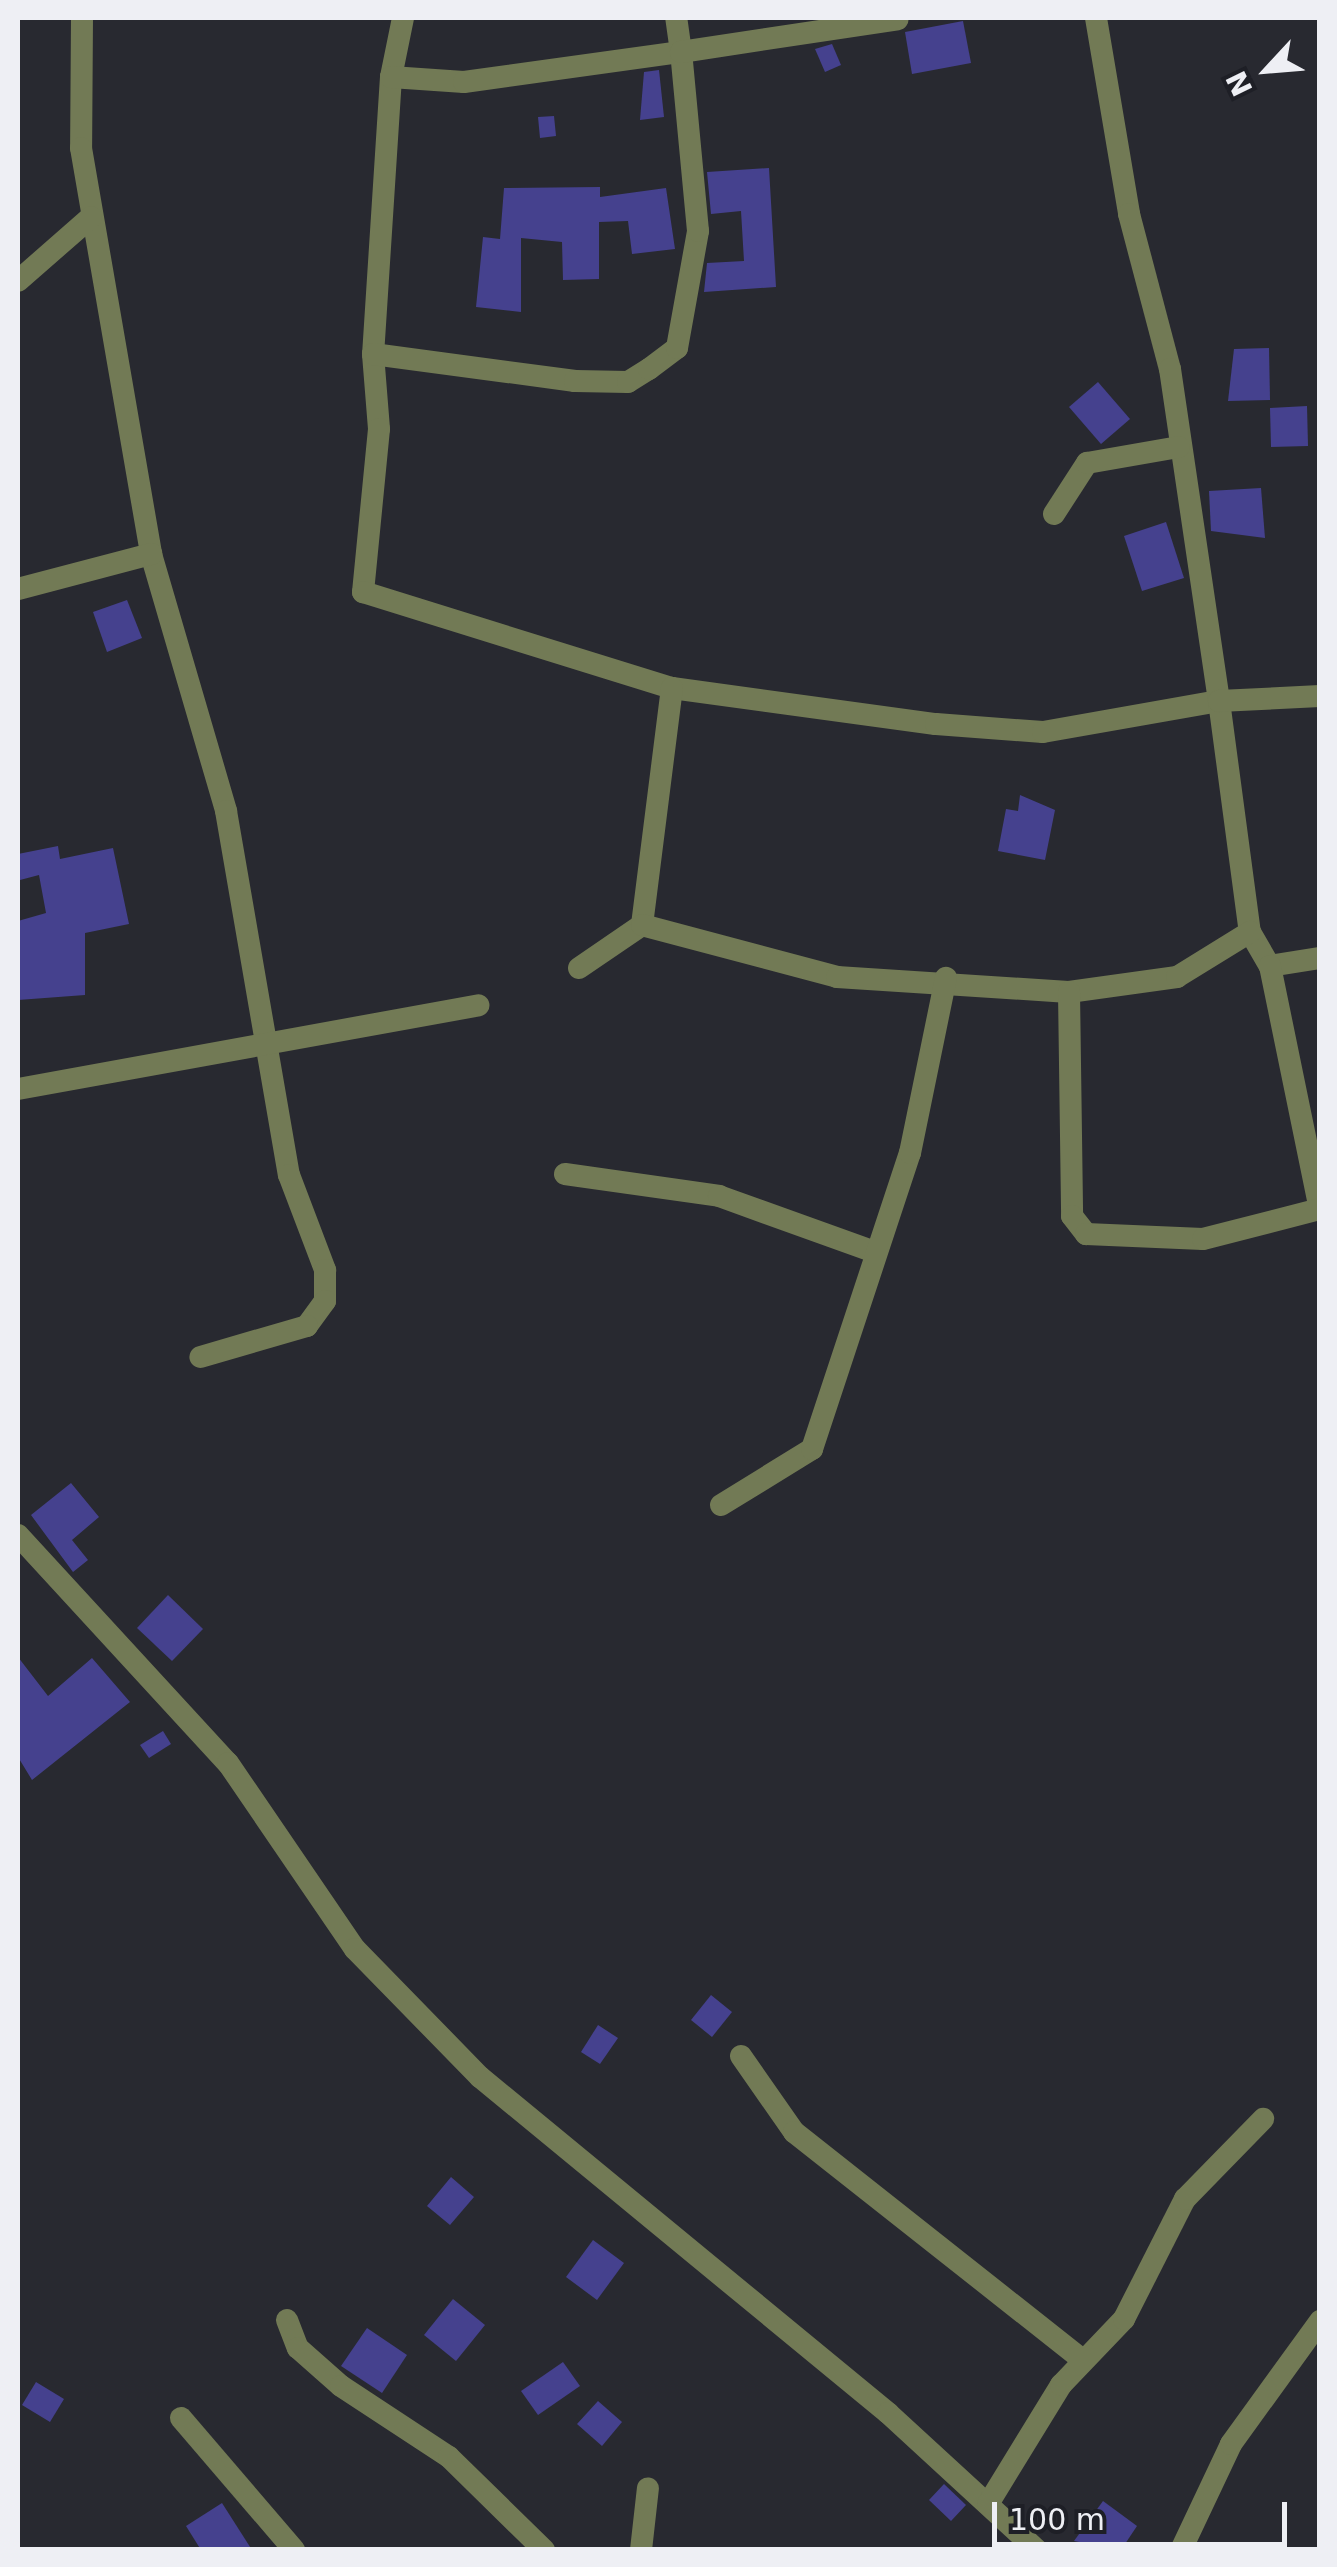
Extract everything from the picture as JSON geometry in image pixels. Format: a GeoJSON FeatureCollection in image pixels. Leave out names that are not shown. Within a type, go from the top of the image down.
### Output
{"type":"FeatureCollection","features":[{"type":"Feature","properties":{"kind":"street"},"geometry":{"type":"LineString","coordinates":[[82,18],[91,217],[151,554],[226,811],[289,1175],[324,1270],[325,1301],[307,1326],[200,1357]]}},
{"type":"Feature","properties":{"kind":"street"},"geometry":{"type":"LineString","coordinates":[[403,18],[391,77],[373,354],[379,429],[362,592],[672,688],[1043,732],[1220,701],[1320,696]]}},
{"type":"Feature","properties":{"kind":"street"},"geometry":{"type":"LineString","coordinates":[[373,354],[628,382],[677,348],[698,231],[676,18]]}},
{"type":"Feature","properties":{"kind":"street"},"geometry":{"type":"LineString","coordinates":[[1068,992],[1072,1216],[1086,1234],[1202,1239],[1319,1209],[1270,966],[1250,932],[1220,701],[1179,447],[1096,18]]}},
{"type":"Feature","properties":{"kind":"street"},"geometry":{"type":"LineString","coordinates":[[391,77],[464,82],[898,19]]}},
{"type":"Feature","properties":{"kind":"street"},"geometry":{"type":"LineString","coordinates":[[18,281],[91,217]]}},
{"type":"Feature","properties":{"kind":"street"},"geometry":{"type":"LineString","coordinates":[[1054,514],[1088,463],[1179,447]]}},
{"type":"Feature","properties":{"kind":"street"},"geometry":{"type":"LineString","coordinates":[[18,589],[151,554]]}},
{"type":"Feature","properties":{"kind":"street"},"geometry":{"type":"LineString","coordinates":[[642,925],[672,688]]}},
{"type":"Feature","properties":{"kind":"street"},"geometry":{"type":"LineString","coordinates":[[578,968],[642,925],[836,976],[946,978],[1068,992],[1177,976],[1250,932]]}},
{"type":"Feature","properties":{"kind":"street"},"geometry":{"type":"LineString","coordinates":[[1270,966],[1320,958]]}},
{"type":"Feature","properties":{"kind":"street"},"geometry":{"type":"LineString","coordinates":[[721,1505],[812,1449],[872,1251],[910,1153],[946,978]]}},
{"type":"Feature","properties":{"kind":"street"},"geometry":{"type":"LineString","coordinates":[[18,1089],[268,1048],[478,1005]]}},
{"type":"Feature","properties":{"kind":"street"},"geometry":{"type":"LineString","coordinates":[[564,1174],[719,1196],[872,1251]]}},
{"type":"Feature","properties":{"kind":"street"},"geometry":{"type":"LineString","coordinates":[[19,1539],[228,1763],[354,1949],[480,2077],[988,2504],[1037,2550]]}},
{"type":"Feature","properties":{"kind":"street"},"geometry":{"type":"LineString","coordinates":[[741,2056],[794,2132],[1081,2360]]}},
{"type":"Feature","properties":{"kind":"street"},"geometry":{"type":"LineString","coordinates":[[988,2504],[1081,2360],[1124,2319],[1185,2199],[1263,2120]]}},
{"type":"Feature","properties":{"kind":"street"},"geometry":{"type":"LineString","coordinates":[[287,2320],[298,2348],[342,2386],[449,2457],[544,2550]]}},
{"type":"Feature","properties":{"kind":"street"},"geometry":{"type":"LineString","coordinates":[[1181,2550],[1231,2444],[1320,2320]]}},
{"type":"Feature","properties":{"kind":"street"},"geometry":{"type":"LineString","coordinates":[[181,2418],[294,2550]]}},
{"type":"Feature","properties":{"kind":"street"},"geometry":{"type":"LineString","coordinates":[[641,2550],[648,2488]]}},
{"type":"Feature","properties":{"kind":"building"},"geometry":{"type":"Polygon","coordinates":[[[963,21],[971,63],[912,74],[905,32],[963,21]]]}},
{"type":"Feature","properties":{"kind":"building"},"geometry":{"type":"Polygon","coordinates":[[[832,44],[841,65],[825,72],[815,49],[832,44]]]}},
{"type":"Feature","properties":{"kind":"building"},"geometry":{"type":"Polygon","coordinates":[[[659,70],[664,117],[640,120],[644,72],[659,70]]]}},
{"type":"Feature","properties":{"kind":"building"},"geometry":{"type":"Polygon","coordinates":[[[554,116],[556,136],[540,138],[538,117],[554,116]]]}},
{"type":"Feature","properties":{"kind":"building"},"geometry":{"type":"Polygon","coordinates":[[[769,168],[776,287],[704,292],[707,263],[744,261],[741,211],[711,214],[707,172],[769,168]]]}},
{"type":"Feature","properties":{"kind":"building"},"geometry":{"type":"Polygon","coordinates":[[[600,187],[600,197],[666,188],[675,249],[632,254],[628,221],[599,222],[599,279],[563,280],[562,242],[521,238],[521,312],[476,307],[483,237],[500,239],[504,188],[600,187]]]}},
{"type":"Feature","properties":{"kind":"building"},"geometry":{"type":"Polygon","coordinates":[[[1269,348],[1270,400],[1228,401],[1234,349],[1269,348]]]}},
{"type":"Feature","properties":{"kind":"building"},"geometry":{"type":"Polygon","coordinates":[[[1098,382],[1130,419],[1101,444],[1069,407],[1098,382]]]}},
{"type":"Feature","properties":{"kind":"building"},"geometry":{"type":"Polygon","coordinates":[[[1307,406],[1308,446],[1271,447],[1270,408],[1307,406]]]}},
{"type":"Feature","properties":{"kind":"building"},"geometry":{"type":"Polygon","coordinates":[[[1261,488],[1265,538],[1211,531],[1209,491],[1261,488]]]}},
{"type":"Feature","properties":{"kind":"building"},"geometry":{"type":"Polygon","coordinates":[[[1166,522],[1184,578],[1142,591],[1124,536],[1166,522]]]}},
{"type":"Feature","properties":{"kind":"building"},"geometry":{"type":"Polygon","coordinates":[[[127,600],[142,638],[107,652],[93,612],[127,600]]]}},
{"type":"Feature","properties":{"kind":"building"},"geometry":{"type":"Polygon","coordinates":[[[1020,795],[1055,810],[1045,860],[998,851],[1006,809],[1018,811],[1020,795]]]}},
{"type":"Feature","properties":{"kind":"building"},"geometry":{"type":"Polygon","coordinates":[[[58,846],[60,859],[113,848],[129,924],[85,933],[85,995],[18,1000],[18,921],[46,913],[39,875],[20,880],[18,854],[58,846]]]}},
{"type":"Feature","properties":{"kind":"building"},"geometry":{"type":"Polygon","coordinates":[[[71,1483],[99,1517],[72,1540],[88,1560],[73,1572],[31,1515],[71,1483]]]}},
{"type":"Feature","properties":{"kind":"building"},"geometry":{"type":"Polygon","coordinates":[[[168,1595],[203,1629],[172,1661],[137,1628],[168,1595]]]}},
{"type":"Feature","properties":{"kind":"building"},"geometry":{"type":"Polygon","coordinates":[[[18,1657],[48,1696],[92,1658],[130,1702],[32,1780],[18,1757],[18,1657]]]}},
{"type":"Feature","properties":{"kind":"building"},"geometry":{"type":"Polygon","coordinates":[[[163,1731],[171,1744],[149,1758],[140,1745],[163,1731]]]}},
{"type":"Feature","properties":{"kind":"building"},"geometry":{"type":"Polygon","coordinates":[[[711,1995],[732,2012],[712,2037],[691,2020],[711,1995]]]}},
{"type":"Feature","properties":{"kind":"building"},"geometry":{"type":"Polygon","coordinates":[[[598,2025],[618,2038],[600,2064],[581,2052],[598,2025]]]}},
{"type":"Feature","properties":{"kind":"building"},"geometry":{"type":"Polygon","coordinates":[[[451,2177],[474,2197],[450,2225],[427,2206],[451,2177]]]}},
{"type":"Feature","properties":{"kind":"building"},"geometry":{"type":"Polygon","coordinates":[[[593,2240],[624,2263],[597,2300],[566,2277],[593,2240]]]}},
{"type":"Feature","properties":{"kind":"building"},"geometry":{"type":"Polygon","coordinates":[[[453,2299],[485,2325],[456,2361],[424,2335],[453,2299]]]}},
{"type":"Feature","properties":{"kind":"building"},"geometry":{"type":"Polygon","coordinates":[[[367,2328],[407,2355],[382,2393],[341,2366],[367,2328]]]}},
{"type":"Feature","properties":{"kind":"building"},"geometry":{"type":"Polygon","coordinates":[[[563,2362],[580,2386],[538,2415],[521,2391],[563,2362]]]}},
{"type":"Feature","properties":{"kind":"building"},"geometry":{"type":"Polygon","coordinates":[[[36,2382],[64,2399],[50,2422],[22,2405],[36,2382]]]}},
{"type":"Feature","properties":{"kind":"building"},"geometry":{"type":"Polygon","coordinates":[[[598,2401],[622,2422],[602,2446],[577,2424],[598,2401]]]}},
{"type":"Feature","properties":{"kind":"building"},"geometry":{"type":"Polygon","coordinates":[[[944,2484],[966,2505],[951,2521],[929,2500],[944,2484]]]}},
{"type":"Feature","properties":{"kind":"building"},"geometry":{"type":"Polygon","coordinates":[[[1103,2501],[1137,2526],[1121,2550],[1074,2541],[1103,2501]]]}},
{"type":"Feature","properties":{"kind":"building"},"geometry":{"type":"Polygon","coordinates":[[[222,2503],[252,2550],[201,2550],[186,2526],[222,2503]]]}}]}
